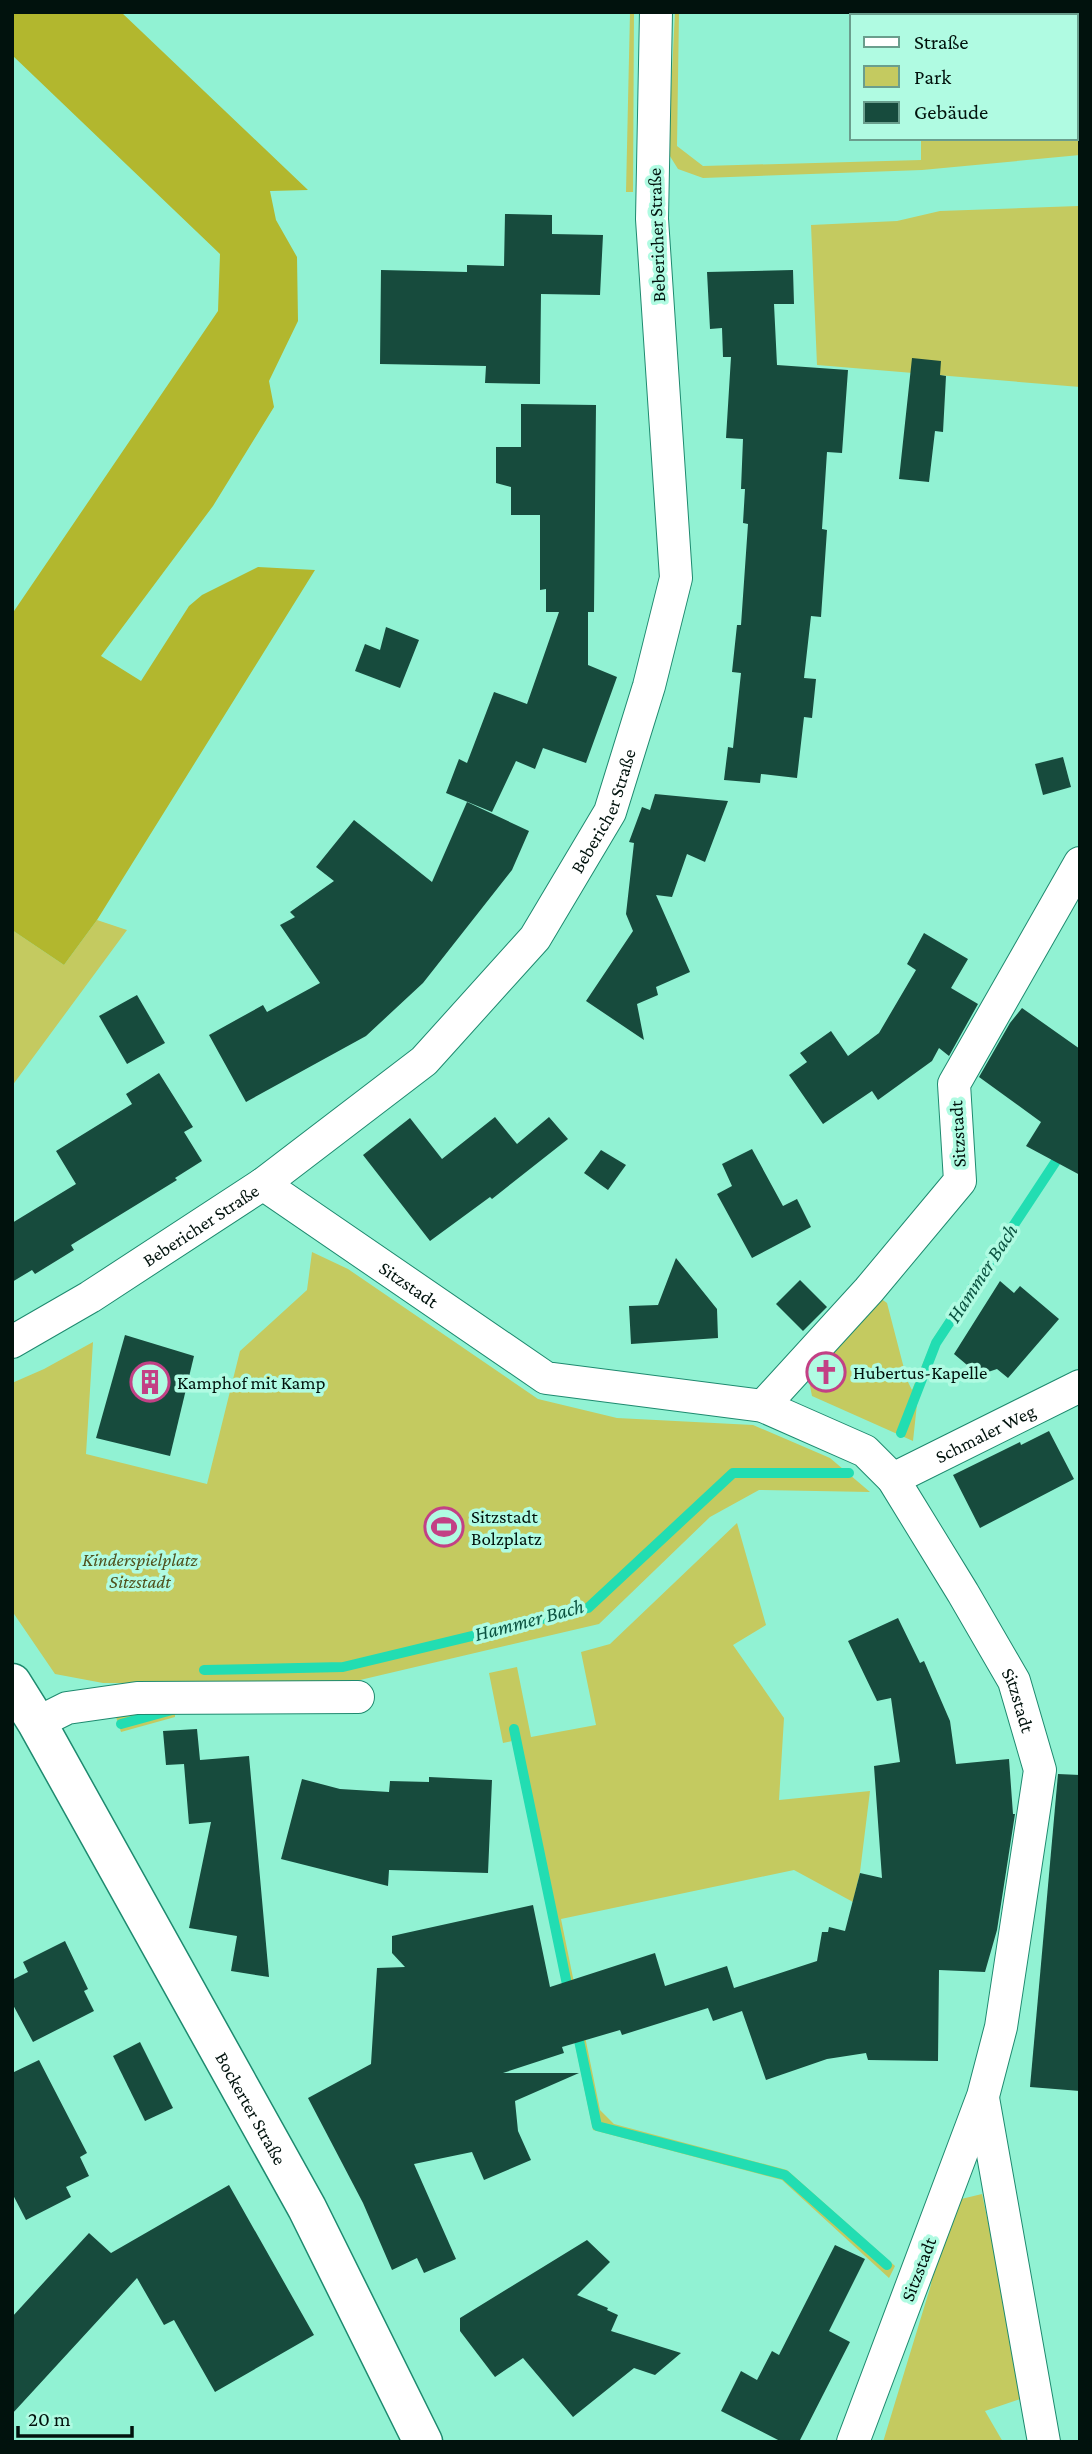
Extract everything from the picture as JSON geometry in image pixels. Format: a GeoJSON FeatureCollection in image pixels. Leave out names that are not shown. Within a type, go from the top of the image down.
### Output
{"type":"FeatureCollection","features":[{"type":"Feature","properties":{"kind":"street","name":"Bebericher Straße"},"geometry":{"type":"LineString","coordinates":[[12,1342],[90,1297],[263,1184],[424,1061],[535,938],[610,812],[649,686],[676,578],[653,219],[656,12]]}},
{"type":"Feature","properties":{"kind":"street","name":"Sitzstadt"},"geometry":{"type":"LineString","coordinates":[[763,1406],[869,1290],[960,1181],[954,1084],[1080,863]]}},
{"type":"Feature","properties":{"kind":"street","name":"Sitzstadt"},"geometry":{"type":"LineString","coordinates":[[263,1184],[546,1378],[763,1406],[865,1451],[893,1479],[1014,1681],[1040,1770],[1001,2027],[983,2096],[853,2442]]}},
{"type":"Feature","properties":{"kind":"street","name":"Schmaler Weg"},"geometry":{"type":"LineString","coordinates":[[893,1479],[1080,1386]]}},
{"type":"Feature","properties":{"kind":"street"},"geometry":{"type":"LineString","coordinates":[[12,1683],[37,1723],[67,1708],[137,1698],[358,1697]]}},
{"type":"Feature","properties":{"kind":"street","name":"Bockerter Straße"},"geometry":{"type":"LineString","coordinates":[[37,1723],[307,2208],[423,2442]]}},
{"type":"Feature","properties":{"kind":"street","name":"Sitzstadt"},"geometry":{"type":"LineString","coordinates":[[983,2096],[1044,2442]]}},
{"type":"Feature","properties":{"kind":"green space"},"geometry":{"type":"Polygon","coordinates":[[[630,12],[634,12],[633,192],[626,192],[630,12]]]}},
{"type":"Feature","properties":{"kind":"green space"},"geometry":{"type":"Polygon","coordinates":[[[675,12],[679,12],[677,146],[703,166],[921,160],[921,140],[1078,140],[1080,127],[1080,155],[922,170],[703,178],[678,169],[668,153],[675,12]]]}},
{"type":"Feature","properties":{"kind":"green space"},"geometry":{"type":"Polygon","coordinates":[[[1078,206],[1080,387],[817,365],[811,225],[897,221],[940,211],[1078,206]]]}},
{"type":"Feature","properties":{"kind":"green space"},"geometry":{"type":"Polygon","coordinates":[[[97,920],[127,930],[12,1086],[12,930],[64,965],[97,920]]]}},
{"type":"Feature","properties":{"kind":"green space"},"geometry":{"type":"Polygon","coordinates":[[[1080,1118],[1071,1145],[939,1345],[917,1404],[913,1441],[812,1396],[808,1376],[880,1298],[887,1303],[912,1390],[933,1339],[1080,1118]]]}},
{"type":"Feature","properties":{"kind":"green space","name":"Kinderspielplatz Sitzstadt"},"geometry":{"type":"Polygon","coordinates":[[[312,1252],[348,1269],[538,1399],[617,1418],[753,1425],[830,1458],[870,1492],[759,1490],[710,1517],[599,1624],[343,1684],[103,1683],[55,1674],[12,1611],[12,1383],[93,1342],[86,1454],[207,1484],[240,1351],[307,1290],[312,1252]]]}},
{"type":"Feature","properties":{"kind":"green space"},"geometry":{"type":"Polygon","coordinates":[[[737,1523],[766,1625],[733,1645],[784,1718],[779,1800],[870,1791],[860,1872],[853,1902],[794,1870],[561,1919],[600,2110],[614,2124],[787,2170],[895,2266],[889,2278],[782,2180],[593,2130],[512,1741],[503,1743],[489,1673],[517,1667],[531,1737],[596,1725],[581,1652],[610,1644],[737,1523]]]}},
{"type":"Feature","properties":{"kind":"green space"},"geometry":{"type":"Polygon","coordinates":[[[162,1707],[175,1708],[175,1717],[121,1732],[116,1717],[162,1707]]]}},
{"type":"Feature","properties":{"kind":"green space"},"geometry":{"type":"Polygon","coordinates":[[[982,2194],[1026,2397],[985,2411],[1003,2442],[883,2442],[930,2288],[945,2224],[957,2200],[982,2194]]]}},
{"type":"Feature","properties":{"kind":"shaded area"},"geometry":{"type":"Polygon","coordinates":[[[12,12],[121,12],[308,190],[270,191],[276,220],[297,257],[298,321],[269,381],[274,407],[213,506],[101,656],[141,681],[189,606],[202,595],[258,567],[315,570],[97,920],[64,965],[12,930],[12,614],[218,311],[220,254],[12,55],[12,12]]]}},
{"type":"Feature","properties":{"kind":"shaded area"},"geometry":{"type":"Polygon","coordinates":[[[1080,12],[1080,127],[1078,14],[968,14],[1080,12]]]}},
{"type":"Feature","properties":{"kind":"building"},"geometry":{"type":"Polygon","coordinates":[[[505,214],[552,215],[552,234],[603,235],[600,295],[541,294],[540,384],[485,383],[486,366],[380,364],[381,270],[467,272],[467,265],[504,266],[505,214]]]}},
{"type":"Feature","properties":{"kind":"building"},"geometry":{"type":"Polygon","coordinates":[[[793,270],[794,304],[774,304],[777,365],[848,370],[842,453],[827,452],[822,529],[827,530],[821,617],[811,616],[804,678],[816,679],[812,718],[804,717],[797,778],[761,774],[760,783],[724,780],[728,747],[733,748],[741,673],[732,672],[737,625],[741,625],[748,524],[743,523],[745,489],[741,489],[743,439],[726,438],[731,357],[723,357],[722,328],[710,329],[707,272],[793,270]]]}},
{"type":"Feature","properties":{"kind":"building"},"geometry":{"type":"Polygon","coordinates":[[[912,358],[941,361],[940,375],[946,376],[943,432],[935,431],[929,482],[899,479],[912,358]]]}},
{"type":"Feature","properties":{"kind":"building"},"geometry":{"type":"Polygon","coordinates":[[[521,404],[596,405],[594,612],[588,612],[588,665],[617,677],[586,763],[543,748],[535,769],[516,761],[492,812],[446,793],[459,759],[467,763],[494,692],[527,704],[559,612],[546,612],[546,589],[540,590],[540,515],[511,515],[511,487],[496,483],[496,447],[521,447],[521,404]]]}},
{"type":"Feature","properties":{"kind":"building"},"geometry":{"type":"Polygon","coordinates":[[[386,627],[419,640],[400,688],[355,671],[365,644],[380,650],[386,627]]]}},
{"type":"Feature","properties":{"kind":"building"},"geometry":{"type":"Polygon","coordinates":[[[1063,757],[1071,787],[1043,795],[1035,764],[1063,757]]]}},
{"type":"Feature","properties":{"kind":"building"},"geometry":{"type":"Polygon","coordinates":[[[655,794],[728,801],[705,862],[687,854],[672,897],[656,895],[690,972],[656,987],[658,995],[637,1004],[644,1040],[586,1001],[633,931],[626,914],[634,843],[629,842],[642,807],[650,810],[655,794]]]}},
{"type":"Feature","properties":{"kind":"building"},"geometry":{"type":"Polygon","coordinates":[[[467,802],[529,831],[512,870],[423,983],[366,1036],[246,1102],[209,1035],[263,1005],[267,1012],[320,983],[280,925],[295,917],[290,912],[334,881],[316,867],[354,820],[432,882],[467,802]]]}},
{"type":"Feature","properties":{"kind":"building"},"geometry":{"type":"Polygon","coordinates":[[[924,933],[968,959],[951,988],[978,1004],[949,1056],[939,1048],[932,1061],[878,1100],[872,1091],[823,1124],[789,1075],[807,1062],[800,1053],[831,1031],[848,1056],[879,1033],[916,970],[907,964],[924,933]]]}},
{"type":"Feature","properties":{"kind":"building"},"geometry":{"type":"Polygon","coordinates":[[[137,995],[165,1043],[127,1064],[99,1016],[137,995]]]}},
{"type":"Feature","properties":{"kind":"building"},"geometry":{"type":"Polygon","coordinates":[[[1022,1008],[1080,1049],[1080,1175],[1026,1146],[1041,1122],[979,1077],[1010,1023],[1022,1008]]]}},
{"type":"Feature","properties":{"kind":"building"},"geometry":{"type":"Polygon","coordinates":[[[159,1073],[193,1127],[184,1132],[202,1161],[175,1178],[177,1180],[71,1245],[74,1250],[35,1274],[32,1270],[12,1282],[12,1223],[76,1184],[56,1151],[132,1104],[126,1094],[159,1073]]]}},
{"type":"Feature","properties":{"kind":"building"},"geometry":{"type":"Polygon","coordinates":[[[495,1117],[517,1144],[549,1117],[568,1139],[492,1199],[490,1197],[430,1241],[363,1155],[410,1118],[442,1159],[495,1117]]]}},
{"type":"Feature","properties":{"kind":"building"},"geometry":{"type":"Polygon","coordinates":[[[752,1149],[783,1206],[797,1199],[811,1227],[752,1258],[717,1194],[732,1186],[722,1164],[752,1149]]]}},
{"type":"Feature","properties":{"kind":"building"},"geometry":{"type":"Polygon","coordinates":[[[601,1150],[626,1165],[608,1190],[584,1173],[601,1150]]]}},
{"type":"Feature","properties":{"kind":"building"},"geometry":{"type":"Polygon","coordinates":[[[676,1258],[717,1309],[718,1338],[631,1344],[629,1306],[658,1305],[676,1258]]]}},
{"type":"Feature","properties":{"kind":"building"},"geometry":{"type":"Polygon","coordinates":[[[800,1280],[827,1307],[803,1331],[776,1304],[800,1280]]]}},
{"type":"Feature","properties":{"kind":"building"},"geometry":{"type":"Polygon","coordinates":[[[1000,1281],[1014,1293],[1020,1286],[1059,1319],[1008,1378],[997,1369],[979,1375],[954,1354],[1000,1281]]]}},
{"type":"Feature","properties":{"kind":"building","name":"Kamphof mit Kamp"},"geometry":{"type":"Polygon","coordinates":[[[125,1335],[194,1356],[170,1456],[96,1438],[125,1335]]]}},
{"type":"Feature","properties":{"kind":"building"},"geometry":{"type":"Polygon","coordinates":[[[1049,1431],[1074,1479],[980,1528],[953,1475],[1049,1431]]]}},
{"type":"Feature","properties":{"kind":"building"},"geometry":{"type":"Polygon","coordinates":[[[898,1618],[920,1663],[924,1661],[950,1721],[956,1764],[1009,1759],[1015,1814],[997,1930],[985,1972],[939,1970],[938,2061],[868,2060],[866,2053],[827,2059],[766,2080],[742,2011],[713,2021],[708,2008],[622,2035],[620,2030],[562,2047],[564,2053],[503,2073],[579,2073],[515,2101],[518,2131],[531,2160],[484,2180],[472,2152],[414,2164],[456,2259],[424,2273],[417,2258],[392,2270],[363,2203],[308,2098],[371,2064],[377,1968],[405,1967],[392,1953],[392,1936],[533,1905],[550,1987],[655,1953],[665,1986],[727,1966],[734,1988],[817,1961],[822,1932],[828,1932],[829,1927],[845,1931],[860,1873],[882,1878],[874,1766],[900,1762],[891,1698],[877,1701],[848,1641],[898,1618]]]}},
{"type":"Feature","properties":{"kind":"building"},"geometry":{"type":"Polygon","coordinates":[[[197,1729],[200,1760],[249,1756],[269,1977],[231,1971],[237,1936],[189,1928],[211,1822],[189,1824],[184,1764],[166,1765],[163,1731],[197,1729]]]}},
{"type":"Feature","properties":{"kind":"building"},"geometry":{"type":"Polygon","coordinates":[[[1058,1774],[1080,1775],[1080,2091],[1030,2087],[1058,1774]]]}},
{"type":"Feature","properties":{"kind":"building"},"geometry":{"type":"Polygon","coordinates":[[[429,1777],[492,1780],[488,1873],[389,1870],[388,1886],[281,1859],[302,1779],[340,1789],[389,1792],[390,1781],[429,1782],[429,1777]]]}},
{"type":"Feature","properties":{"kind":"building"},"geometry":{"type":"Polygon","coordinates":[[[65,1941],[88,1989],[84,1991],[94,2011],[33,2042],[12,2003],[12,1980],[28,1972],[23,1962],[65,1941]]]}},
{"type":"Feature","properties":{"kind":"building"},"geometry":{"type":"Polygon","coordinates":[[[140,2042],[173,2108],[145,2121],[113,2056],[140,2042]]]}},
{"type":"Feature","properties":{"kind":"building"},"geometry":{"type":"Polygon","coordinates":[[[39,2060],[87,2153],[80,2157],[89,2176],[66,2187],[71,2197],[26,2220],[12,2193],[12,2073],[39,2060]]]}},
{"type":"Feature","properties":{"kind":"building"},"geometry":{"type":"Polygon","coordinates":[[[229,2185],[314,2335],[215,2392],[174,2320],[164,2325],[137,2278],[12,2414],[12,2317],[89,2233],[111,2253],[229,2185]]]}},
{"type":"Feature","properties":{"kind":"building"},"geometry":{"type":"Polygon","coordinates":[[[587,2240],[610,2262],[577,2295],[618,2315],[611,2331],[681,2353],[655,2375],[634,2368],[573,2417],[523,2358],[495,2377],[460,2331],[460,2318],[587,2240]]]}},
{"type":"Feature","properties":{"kind":"building"},"geometry":{"type":"Polygon","coordinates":[[[835,2245],[865,2259],[829,2331],[850,2342],[799,2442],[782,2442],[721,2411],[741,2371],[757,2380],[772,2351],[779,2355],[835,2245]]]}},
{"type":"Feature","properties":{"kind":"waterway","name":"Hammer Bach"},"geometry":{"type":"LineString","coordinates":[[901,1433],[936,1343],[1062,1152]]}},
{"type":"Feature","properties":{"kind":"waterway","name":"Hammer Bach"},"geometry":{"type":"LineString","coordinates":[[204,1670],[343,1667],[588,1608],[733,1473],[849,1473]]}},
{"type":"Feature","properties":{"kind":"waterway","name":"Hammer Bach"},"geometry":{"type":"LineString","coordinates":[[121,1724],[172,1710]]}},
{"type":"Feature","properties":{"kind":"waterway"},"geometry":{"type":"LineString","coordinates":[[514,1729],[569,1994]]}},
{"type":"Feature","properties":{"kind":"waterway"},"geometry":{"type":"LineString","coordinates":[[577,2031],[597,2126],[785,2175],[887,2265]]}},
{"type":"Feature","properties":{"kind":"place","name":"Hubertus-Kapelle"},"geometry":{"type":"Point","coordinates":[826,1372]}},
{"type":"Feature","properties":{"kind":"place","name":"Kamphof mit Kamp"},"geometry":{"type":"Point","coordinates":[150,1382]}},
{"type":"Feature","properties":{"kind":"place","name":"Sitzstadt Bolzplatz"},"geometry":{"type":"Point","coordinates":[444,1527]}}]}
